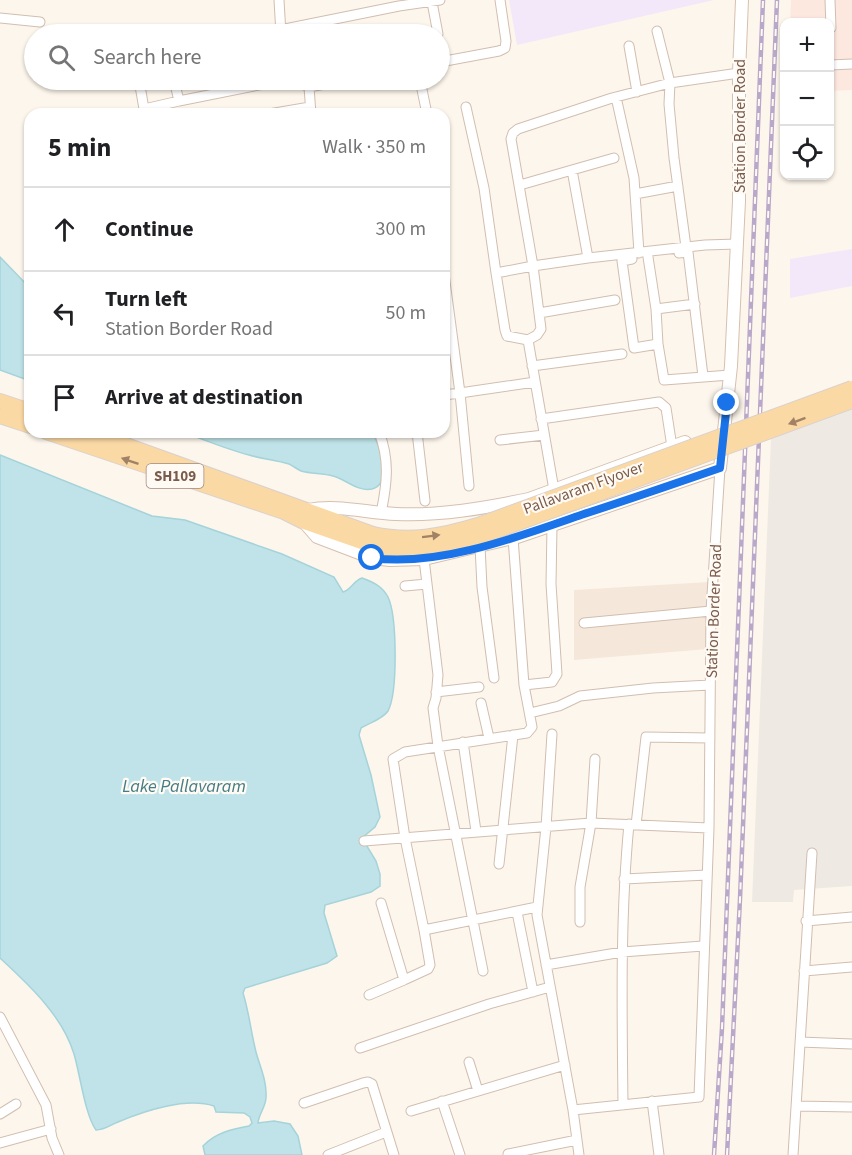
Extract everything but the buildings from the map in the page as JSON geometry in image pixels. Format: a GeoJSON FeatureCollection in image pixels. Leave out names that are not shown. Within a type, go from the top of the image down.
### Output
{"type":"FeatureCollection","features":[{"type":"Feature","properties":{"kind":"main road","name":"Pallavaram Flyover"},"geometry":{"type":"LineString","coordinates":[[370,539],[434,537],[467,528],[852,388]]}},
{"type":"Feature","properties":{"kind":"main road"},"geometry":{"type":"LineString","coordinates":[[0,401],[24,409]]}},
{"type":"Feature","properties":{"kind":"main road","name":"Pallavaram Flyover"},"geometry":{"type":"LineString","coordinates":[[306,516],[370,539],[391,551],[440,549],[495,532],[852,401]]}},
{"type":"Feature","properties":{"kind":"main road"},"geometry":{"type":"LineString","coordinates":[[0,416],[24,424]]}},
{"type":"Feature","properties":{"kind":"main road","name":"SH109"},"geometry":{"type":"LineString","coordinates":[[64,438],[252,501],[306,516]]}},
{"type":"Feature","properties":{"kind":"main road","name":"SH109"},"geometry":{"type":"LineString","coordinates":[[105,438],[306,516]]}},
{"type":"Feature","properties":{"kind":"street"},"geometry":{"type":"LineString","coordinates":[[279,0],[280,24]]}},
{"type":"Feature","properties":{"kind":"street"},"geometry":{"type":"LineString","coordinates":[[450,60],[499,51],[504,48],[506,41],[500,0]]}},
{"type":"Feature","properties":{"kind":"street","name":"Station Border Road"},"geometry":{"type":"LineString","coordinates":[[573,1110],[699,1097],[709,828],[711,611],[723,428],[730,375],[737,244],[742,0]]}},
{"type":"Feature","properties":{"kind":"street"},"geometry":{"type":"LineString","coordinates":[[830,0],[831,18]]}},
{"type":"Feature","properties":{"kind":"street"},"geometry":{"type":"LineString","coordinates":[[313,24],[398,3],[436,1],[437,24]]}},
{"type":"Feature","properties":{"kind":"street"},"geometry":{"type":"LineString","coordinates":[[0,18],[40,22]]}},
{"type":"Feature","properties":{"kind":"street"},"geometry":{"type":"LineString","coordinates":[[657,32],[670,83],[669,104],[686,247]]}},
{"type":"Feature","properties":{"kind":"street"},"geometry":{"type":"LineString","coordinates":[[629,46],[637,92]]}},
{"type":"Feature","properties":{"kind":"street"},"geometry":{"type":"LineString","coordinates":[[834,65],[852,64]]}},
{"type":"Feature","properties":{"kind":"street"},"geometry":{"type":"LineString","coordinates":[[466,107],[484,188],[505,330],[507,336],[528,340],[537,335],[541,329],[533,266],[511,139],[513,133],[518,129],[616,97],[670,83],[739,73]]}},
{"type":"Feature","properties":{"kind":"street"},"geometry":{"type":"LineString","coordinates":[[141,90],[144,108]]}},
{"type":"Feature","properties":{"kind":"street"},"geometry":{"type":"LineString","coordinates":[[176,90],[179,101]]}},
{"type":"Feature","properties":{"kind":"street"},"geometry":{"type":"LineString","coordinates":[[148,108],[234,90]]}},
{"type":"Feature","properties":{"kind":"street"},"geometry":{"type":"LineString","coordinates":[[309,90],[311,108]]}},
{"type":"Feature","properties":{"kind":"street"},"geometry":{"type":"LineString","coordinates":[[422,90],[426,108]]}},
{"type":"Feature","properties":{"kind":"street"},"geometry":{"type":"LineString","coordinates":[[616,97],[634,178],[643,255],[657,309],[658,344],[664,380],[730,375]]}},
{"type":"Feature","properties":{"kind":"street"},"geometry":{"type":"LineString","coordinates":[[520,185],[614,158]]}},
{"type":"Feature","properties":{"kind":"street"},"geometry":{"type":"LineString","coordinates":[[572,170],[588,258]]}},
{"type":"Feature","properties":{"kind":"street"},"geometry":{"type":"LineString","coordinates":[[635,194],[678,186]]}},
{"type":"Feature","properties":{"kind":"street"},"geometry":{"type":"LineString","coordinates":[[658,344],[634,348],[622,261],[686,247],[737,244]]}},
{"type":"Feature","properties":{"kind":"street"},"geometry":{"type":"LineString","coordinates":[[496,273],[588,258],[688,252],[703,376]]}},
{"type":"Feature","properties":{"kind":"street"},"geometry":{"type":"LineString","coordinates":[[539,313],[615,300]]}},
{"type":"Feature","properties":{"kind":"street"},"geometry":{"type":"LineString","coordinates":[[657,309],[695,304]]}},
{"type":"Feature","properties":{"kind":"street"},"geometry":{"type":"LineString","coordinates":[[450,319],[469,486]]}},
{"type":"Feature","properties":{"kind":"street"},"geometry":{"type":"LineString","coordinates":[[528,340],[554,489]]}},
{"type":"Feature","properties":{"kind":"street"},"geometry":{"type":"LineString","coordinates":[[532,366],[622,354]]}},
{"type":"Feature","properties":{"kind":"street"},"geometry":{"type":"LineString","coordinates":[[450,394],[535,382]]}},
{"type":"Feature","properties":{"kind":"street"},"geometry":{"type":"LineString","coordinates":[[541,419],[660,402],[666,408],[672,447]]}},
{"type":"Feature","properties":{"kind":"street"},"geometry":{"type":"LineString","coordinates":[[720,468],[513,538],[424,560],[372,558],[317,537],[306,516],[324,507],[381,513],[439,514],[504,504],[529,498],[723,428]]}},
{"type":"Feature","properties":{"kind":"street"},"geometry":{"type":"LineString","coordinates":[[500,440],[544,435]]}},
{"type":"Feature","properties":{"kind":"street"},"geometry":{"type":"LineString","coordinates":[[381,438],[387,466],[387,482],[381,513]]}},
{"type":"Feature","properties":{"kind":"street"},"geometry":{"type":"LineString","coordinates":[[418,438],[425,501]]}},
{"type":"Feature","properties":{"kind":"street"},"geometry":{"type":"LineString","coordinates":[[524,686],[552,682],[557,674],[551,584],[552,525]]}},
{"type":"Feature","properties":{"kind":"street"},"geometry":{"type":"LineString","coordinates":[[369,995],[428,969],[430,965],[405,838],[393,759],[405,752],[513,735],[530,731],[532,727],[524,686],[513,538]]}},
{"type":"Feature","properties":{"kind":"street"},"geometry":{"type":"LineString","coordinates":[[480,546],[482,587],[494,678]]}},
{"type":"Feature","properties":{"kind":"street"},"geometry":{"type":"LineString","coordinates":[[424,560],[438,675],[433,708],[438,746],[471,921],[483,971]]}},
{"type":"Feature","properties":{"kind":"street"},"geometry":{"type":"LineString","coordinates":[[405,586],[427,584]]}},
{"type":"Feature","properties":{"kind":"street"},"geometry":{"type":"LineString","coordinates":[[584,623],[711,611]]}},
{"type":"Feature","properties":{"kind":"street"},"geometry":{"type":"LineString","coordinates":[[530,713],[559,706],[580,696],[653,688],[710,685]]}},
{"type":"Feature","properties":{"kind":"street"},"geometry":{"type":"LineString","coordinates":[[436,692],[479,687]]}},
{"type":"Feature","properties":{"kind":"street"},"geometry":{"type":"LineString","coordinates":[[481,703],[489,738]]}},
{"type":"Feature","properties":{"kind":"street"},"geometry":{"type":"LineString","coordinates":[[552,734],[537,915],[573,1110],[579,1155]]}},
{"type":"Feature","properties":{"kind":"street"},"geometry":{"type":"LineString","coordinates":[[499,864],[513,735]]}},
{"type":"Feature","properties":{"kind":"street"},"geometry":{"type":"LineString","coordinates":[[623,1105],[624,879],[646,737],[710,738]]}},
{"type":"Feature","properties":{"kind":"street"},"geometry":{"type":"LineString","coordinates":[[463,742],[476,831]]}},
{"type":"Feature","properties":{"kind":"street"},"geometry":{"type":"LineString","coordinates":[[580,922],[580,887],[591,823],[595,759]]}},
{"type":"Feature","properties":{"kind":"street"},"geometry":{"type":"LineString","coordinates":[[364,841],[591,823],[709,828]]}},
{"type":"Feature","properties":{"kind":"street"},"geometry":{"type":"LineString","coordinates":[[793,1155],[812,853]]}},
{"type":"Feature","properties":{"kind":"street"},"geometry":{"type":"LineString","coordinates":[[624,879],[707,875]]}},
{"type":"Feature","properties":{"kind":"street"},"geometry":{"type":"LineString","coordinates":[[381,903],[404,980]]}},
{"type":"Feature","properties":{"kind":"street"},"geometry":{"type":"LineString","coordinates":[[424,930],[537,908]]}},
{"type":"Feature","properties":{"kind":"street"},"geometry":{"type":"LineString","coordinates":[[517,912],[533,992]]}},
{"type":"Feature","properties":{"kind":"street"},"geometry":{"type":"LineString","coordinates":[[806,921],[852,916]]}},
{"type":"Feature","properties":{"kind":"street"},"geometry":{"type":"LineString","coordinates":[[546,965],[622,952],[703,946]]}},
{"type":"Feature","properties":{"kind":"street"},"geometry":{"type":"LineString","coordinates":[[804,971],[852,967]]}},
{"type":"Feature","properties":{"kind":"street"},"geometry":{"type":"LineString","coordinates":[[360,1048],[489,1004],[550,987]]}},
{"type":"Feature","properties":{"kind":"street"},"geometry":{"type":"LineString","coordinates":[[0,1017],[46,1106],[52,1138],[59,1155]]}},
{"type":"Feature","properties":{"kind":"street"},"geometry":{"type":"LineString","coordinates":[[800,1042],[852,1044]]}},
{"type":"Feature","properties":{"kind":"street"},"geometry":{"type":"LineString","coordinates":[[469,1062],[477,1091]]}},
{"type":"Feature","properties":{"kind":"street"},"geometry":{"type":"LineString","coordinates":[[411,1111],[565,1065]]}},
{"type":"Feature","properties":{"kind":"street"},"geometry":{"type":"LineString","coordinates":[[304,1103],[368,1082],[372,1084],[394,1155]]}},
{"type":"Feature","properties":{"kind":"street"},"geometry":{"type":"LineString","coordinates":[[442,1101],[460,1155]]}},
{"type":"Feature","properties":{"kind":"street"},"geometry":{"type":"LineString","coordinates":[[652,1101],[659,1155]]}},
{"type":"Feature","properties":{"kind":"street"},"geometry":{"type":"LineString","coordinates":[[0,1114],[16,1104]]}},
{"type":"Feature","properties":{"kind":"street"},"geometry":{"type":"LineString","coordinates":[[796,1106],[852,1107]]}},
{"type":"Feature","properties":{"kind":"street"},"geometry":{"type":"LineString","coordinates":[[0,1143],[51,1129]]}},
{"type":"Feature","properties":{"kind":"street"},"geometry":{"type":"LineString","coordinates":[[328,1155],[386,1132]]}},
{"type":"Feature","properties":{"kind":"street"},"geometry":{"type":"LineString","coordinates":[[508,1154],[577,1140]]}},
{"type":"Feature","properties":{"kind":"shaded area"},"geometry":{"type":"Polygon","coordinates":[[[509,0],[714,0],[517,45],[509,0]]]}},
{"type":"Feature","properties":{"kind":"shaded area"},"geometry":{"type":"Polygon","coordinates":[[[791,0],[852,0],[852,90],[834,91],[834,18],[790,18],[791,0]]]}},
{"type":"Feature","properties":{"kind":"shaded area"},"geometry":{"type":"Polygon","coordinates":[[[852,249],[852,286],[790,298],[790,259],[852,249]]]}},
{"type":"Feature","properties":{"kind":"shaded area"},"geometry":{"type":"Polygon","coordinates":[[[852,408],[852,886],[794,890],[793,902],[752,902],[771,438],[852,408]]]}},
{"type":"Feature","properties":{"kind":"shaded area"},"geometry":{"type":"Polygon","coordinates":[[[709,582],[708,649],[574,660],[574,590],[709,582]]]}},
{"type":"Feature","properties":{"kind":"water"},"geometry":{"type":"Polygon","coordinates":[[[0,257],[24,282],[24,379],[0,370],[0,257]]]}},
{"type":"Feature","properties":{"kind":"water"},"geometry":{"type":"Polygon","coordinates":[[[199,438],[375,438],[382,463],[382,480],[372,489],[362,489],[333,476],[301,471],[289,464],[199,438]]]}},
{"type":"Feature","properties":{"kind":"water","name":"Lake Pallavaram"},"geometry":{"type":"Polygon","coordinates":[[[0,455],[152,516],[185,520],[282,554],[334,577],[343,592],[362,578],[377,585],[388,597],[395,636],[395,672],[391,701],[386,714],[361,728],[359,735],[380,817],[375,827],[362,838],[376,861],[380,874],[380,886],[371,892],[325,905],[324,913],[337,956],[327,963],[245,988],[243,993],[266,1091],[266,1101],[258,1123],[274,1121],[290,1124],[298,1136],[302,1155],[205,1155],[203,1146],[213,1138],[252,1123],[250,1117],[244,1113],[216,1112],[214,1106],[203,1104],[165,1106],[96,1130],[86,1105],[69,1040],[43,1002],[0,958],[0,455]]]}},
{"type":"Feature","properties":{"kind":"railway"},"geometry":{"type":"LineString","coordinates":[[714,1155],[722,1028],[763,0]]}},
{"type":"Feature","properties":{"kind":"railway"},"geometry":{"type":"LineString","coordinates":[[727,1155],[740,899],[777,0]]}},
{"type":"Feature","properties":{"kind":"route"},"geometry":{"type":"LineString","coordinates":[[372,558],[424,560],[517,537],[720,468],[727,403]]}}]}
